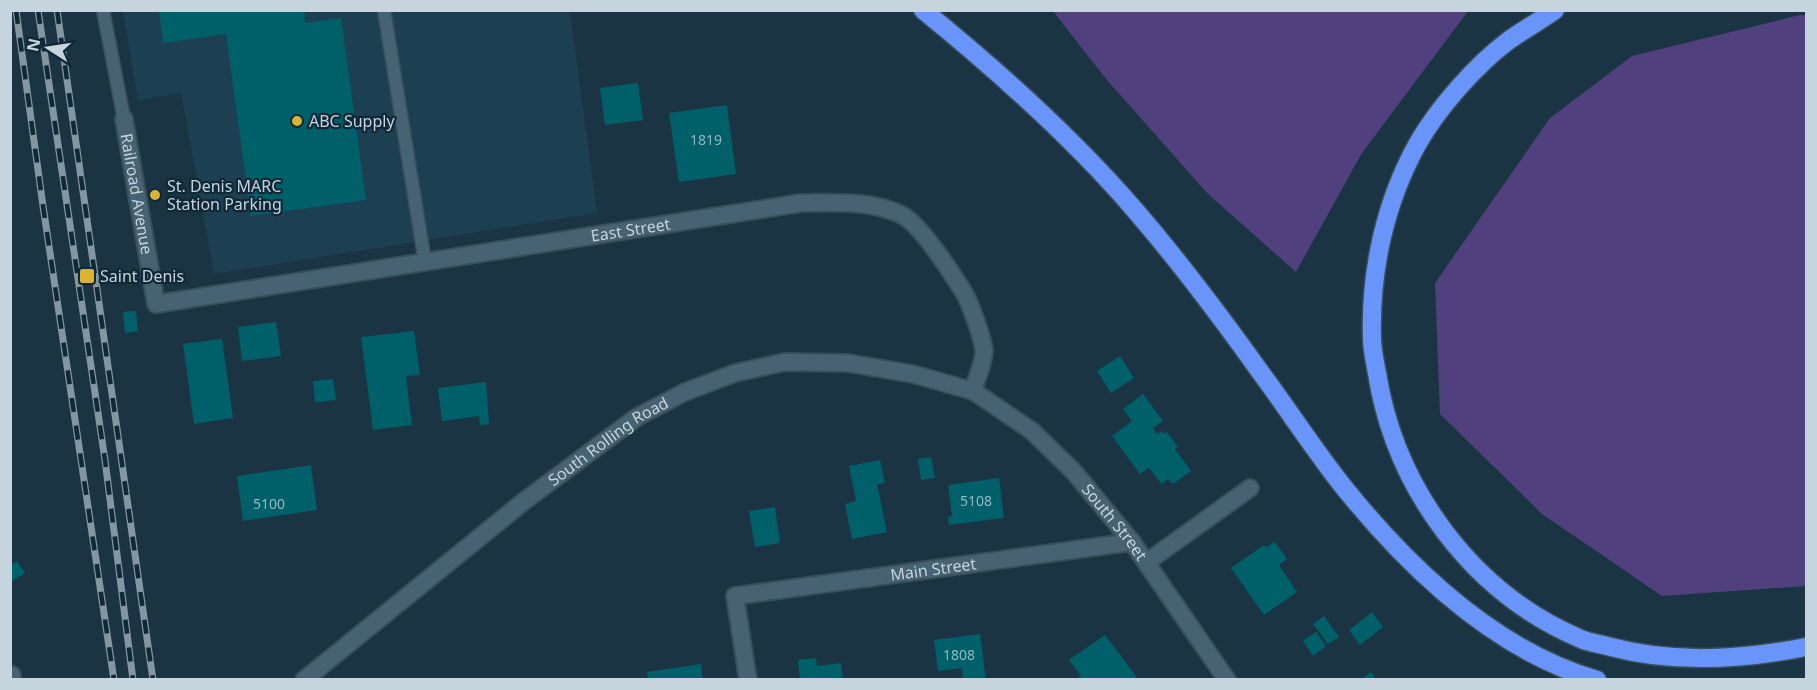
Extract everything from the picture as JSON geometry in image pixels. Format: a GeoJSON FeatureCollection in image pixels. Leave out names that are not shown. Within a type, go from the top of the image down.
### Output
{"type":"FeatureCollection","features":[{"type":"Feature","properties":{"kind":"highway"},"geometry":{"type":"LineString","coordinates":[[923,10],[990,64],[1062,131],[1134,209],[1215,308],[1346,490],[1404,555],[1456,602],[1513,643],[1578,674],[1597,680]]}},
{"type":"Feature","properties":{"kind":"highway"},"geometry":{"type":"LineString","coordinates":[[1555,10],[1507,42],[1459,87],[1419,142],[1392,197],[1374,275],[1372,340],[1382,406],[1409,477],[1440,527],[1482,576],[1532,613],[1582,639],[1635,653],[1694,659],[1746,656],[1806,647]]}},
{"type":"Feature","properties":{"kind":"street","name":"Railroad Avenue"},"geometry":{"type":"LineString","coordinates":[[124,119],[156,304]]}},
{"type":"Feature","properties":{"kind":"street","name":"East Street"},"geometry":{"type":"LineString","coordinates":[[156,304],[801,203],[850,202],[876,206],[902,214],[921,231],[964,292],[977,325],[984,352],[973,391]]}},
{"type":"Feature","properties":{"kind":"street","name":"South Rolling Road"},"geometry":{"type":"LineString","coordinates":[[304,680],[523,502],[637,417],[685,392],[735,373],[785,362],[848,363],[913,374],[973,391]]}},
{"type":"Feature","properties":{"kind":"street","name":"South Street"},"geometry":{"type":"LineString","coordinates":[[973,391],[1032,431],[1074,472],[1147,562],[1227,680]]}},
{"type":"Feature","properties":{"kind":"street"},"geometry":{"type":"LineString","coordinates":[[1147,562],[1250,488]]}},
{"type":"Feature","properties":{"kind":"street","name":"Main Street"},"geometry":{"type":"LineString","coordinates":[[748,680],[735,596],[1132,542]]}},
{"type":"Feature","properties":{"kind":"lane"},"geometry":{"type":"LineString","coordinates":[[103,10],[124,119]]}},
{"type":"Feature","properties":{"kind":"lane"},"geometry":{"type":"LineString","coordinates":[[384,10],[425,262]]}},
{"type":"Feature","properties":{"kind":"shaded area"},"geometry":{"type":"Polygon","coordinates":[[[123,11],[570,11],[597,213],[214,274],[181,93],[138,100],[123,11]]]}},
{"type":"Feature","properties":{"kind":"shaded area"},"geometry":{"type":"Polygon","coordinates":[[[1053,11],[1468,11],[1362,153],[1296,272],[1208,194],[1106,79],[1053,11]]]}},
{"type":"Feature","properties":{"kind":"shaded area"},"geometry":{"type":"Polygon","coordinates":[[[1806,15],[1806,586],[1662,596],[1542,514],[1440,414],[1435,283],[1550,118],[1632,56],[1806,15]]]}},
{"type":"Feature","properties":{"kind":"building","name":"ABC Supply"},"geometry":{"type":"Polygon","coordinates":[[[159,10],[304,10],[305,23],[341,18],[366,200],[251,216],[226,34],[163,43],[159,10]]]}},
{"type":"Feature","properties":{"kind":"building"},"geometry":{"type":"Polygon","coordinates":[[[638,83],[643,120],[605,125],[600,88],[638,83]]]}},
{"type":"Feature","properties":{"kind":"building"},"geometry":{"type":"Polygon","coordinates":[[[727,105],[736,174],[679,182],[669,113],[727,105]]]}},
{"type":"Feature","properties":{"kind":"building"},"geometry":{"type":"Polygon","coordinates":[[[136,311],[138,331],[125,333],[123,312],[136,311]]]}},
{"type":"Feature","properties":{"kind":"building"},"geometry":{"type":"Polygon","coordinates":[[[276,322],[281,356],[242,361],[238,327],[276,322]]]}},
{"type":"Feature","properties":{"kind":"building"},"geometry":{"type":"Polygon","coordinates":[[[414,331],[420,375],[406,376],[412,425],[373,430],[361,337],[414,331]]]}},
{"type":"Feature","properties":{"kind":"building"},"geometry":{"type":"Polygon","coordinates":[[[222,339],[233,418],[194,424],[183,344],[222,339]]]}},
{"type":"Feature","properties":{"kind":"building"},"geometry":{"type":"Polygon","coordinates":[[[1120,356],[1134,378],[1111,393],[1097,371],[1120,356]]]}},
{"type":"Feature","properties":{"kind":"building"},"geometry":{"type":"Polygon","coordinates":[[[333,379],[336,400],[315,402],[313,381],[333,379]]]}},
{"type":"Feature","properties":{"kind":"building"},"geometry":{"type":"Polygon","coordinates":[[[486,382],[489,424],[480,425],[479,416],[442,421],[438,388],[486,382]]]}},
{"type":"Feature","properties":{"kind":"building"},"geometry":{"type":"Polygon","coordinates":[[[1143,394],[1163,421],[1153,428],[1157,434],[1162,431],[1164,434],[1167,432],[1178,447],[1175,449],[1191,471],[1173,484],[1168,479],[1162,484],[1149,468],[1140,474],[1112,436],[1132,421],[1123,409],[1143,394]]]}},
{"type":"Feature","properties":{"kind":"building"},"geometry":{"type":"Polygon","coordinates":[[[931,457],[935,478],[921,480],[918,459],[931,457]]]}},
{"type":"Feature","properties":{"kind":"building"},"geometry":{"type":"Polygon","coordinates":[[[880,460],[885,483],[877,484],[887,532],[852,539],[845,504],[856,501],[849,466],[880,460]]]}},
{"type":"Feature","properties":{"kind":"building"},"geometry":{"type":"Polygon","coordinates":[[[311,465],[317,510],[243,521],[237,476],[311,465]]]}},
{"type":"Feature","properties":{"kind":"building"},"geometry":{"type":"Polygon","coordinates":[[[999,478],[1004,518],[949,525],[948,517],[952,516],[948,485],[999,478]]]}},
{"type":"Feature","properties":{"kind":"building"},"geometry":{"type":"Polygon","coordinates":[[[775,507],[780,543],[755,547],[749,511],[775,507]]]}},
{"type":"Feature","properties":{"kind":"building"},"geometry":{"type":"Polygon","coordinates":[[[1275,542],[1287,559],[1279,565],[1297,592],[1264,615],[1231,568],[1264,545],[1266,547],[1275,542]]]}},
{"type":"Feature","properties":{"kind":"building"},"geometry":{"type":"Polygon","coordinates":[[[17,561],[25,573],[12,581],[10,565],[17,561]]]}},
{"type":"Feature","properties":{"kind":"building"},"geometry":{"type":"Polygon","coordinates":[[[1372,612],[1383,627],[1360,645],[1349,630],[1372,612]]]}},
{"type":"Feature","properties":{"kind":"building"},"geometry":{"type":"Polygon","coordinates":[[[1324,616],[1339,637],[1328,644],[1313,624],[1324,616]]]}},
{"type":"Feature","properties":{"kind":"building"},"geometry":{"type":"Polygon","coordinates":[[[1316,632],[1326,646],[1313,656],[1303,641],[1316,632]]]}},
{"type":"Feature","properties":{"kind":"building"},"geometry":{"type":"Polygon","coordinates":[[[980,634],[986,680],[963,680],[962,668],[938,671],[934,640],[980,634]]]}},
{"type":"Feature","properties":{"kind":"building"},"geometry":{"type":"Polygon","coordinates":[[[1105,635],[1137,680],[1075,680],[1081,676],[1069,660],[1105,635]]]}},
{"type":"Feature","properties":{"kind":"building"},"geometry":{"type":"Polygon","coordinates":[[[816,658],[817,666],[841,663],[843,680],[800,680],[798,660],[816,658]]]}},
{"type":"Feature","properties":{"kind":"building"},"geometry":{"type":"Polygon","coordinates":[[[701,664],[703,680],[648,680],[647,672],[701,664]]]}},
{"type":"Feature","properties":{"kind":"building"},"geometry":{"type":"Polygon","coordinates":[[[1371,672],[1376,680],[1361,680],[1371,672]]]}},
{"type":"Feature","properties":{"kind":"railway"},"geometry":{"type":"LineString","coordinates":[[16,10],[114,680]]}},
{"type":"Feature","properties":{"kind":"railway"},"geometry":{"type":"LineString","coordinates":[[38,10],[105,460],[133,680]]}},
{"type":"Feature","properties":{"kind":"railway"},"geometry":{"type":"LineString","coordinates":[[57,10],[153,680]]}},
{"type":"Feature","properties":{"kind":"place","name":"ABC Supply"},"geometry":{"type":"Point","coordinates":[297,121]}},
{"type":"Feature","properties":{"kind":"place","name":"St. Denis MARC Station Parking"},"geometry":{"type":"Point","coordinates":[155,195]}},
{"type":"Feature","properties":{"kind":"place","name":"Saint Denis"},"geometry":{"type":"Point","coordinates":[87,276]}}]}
